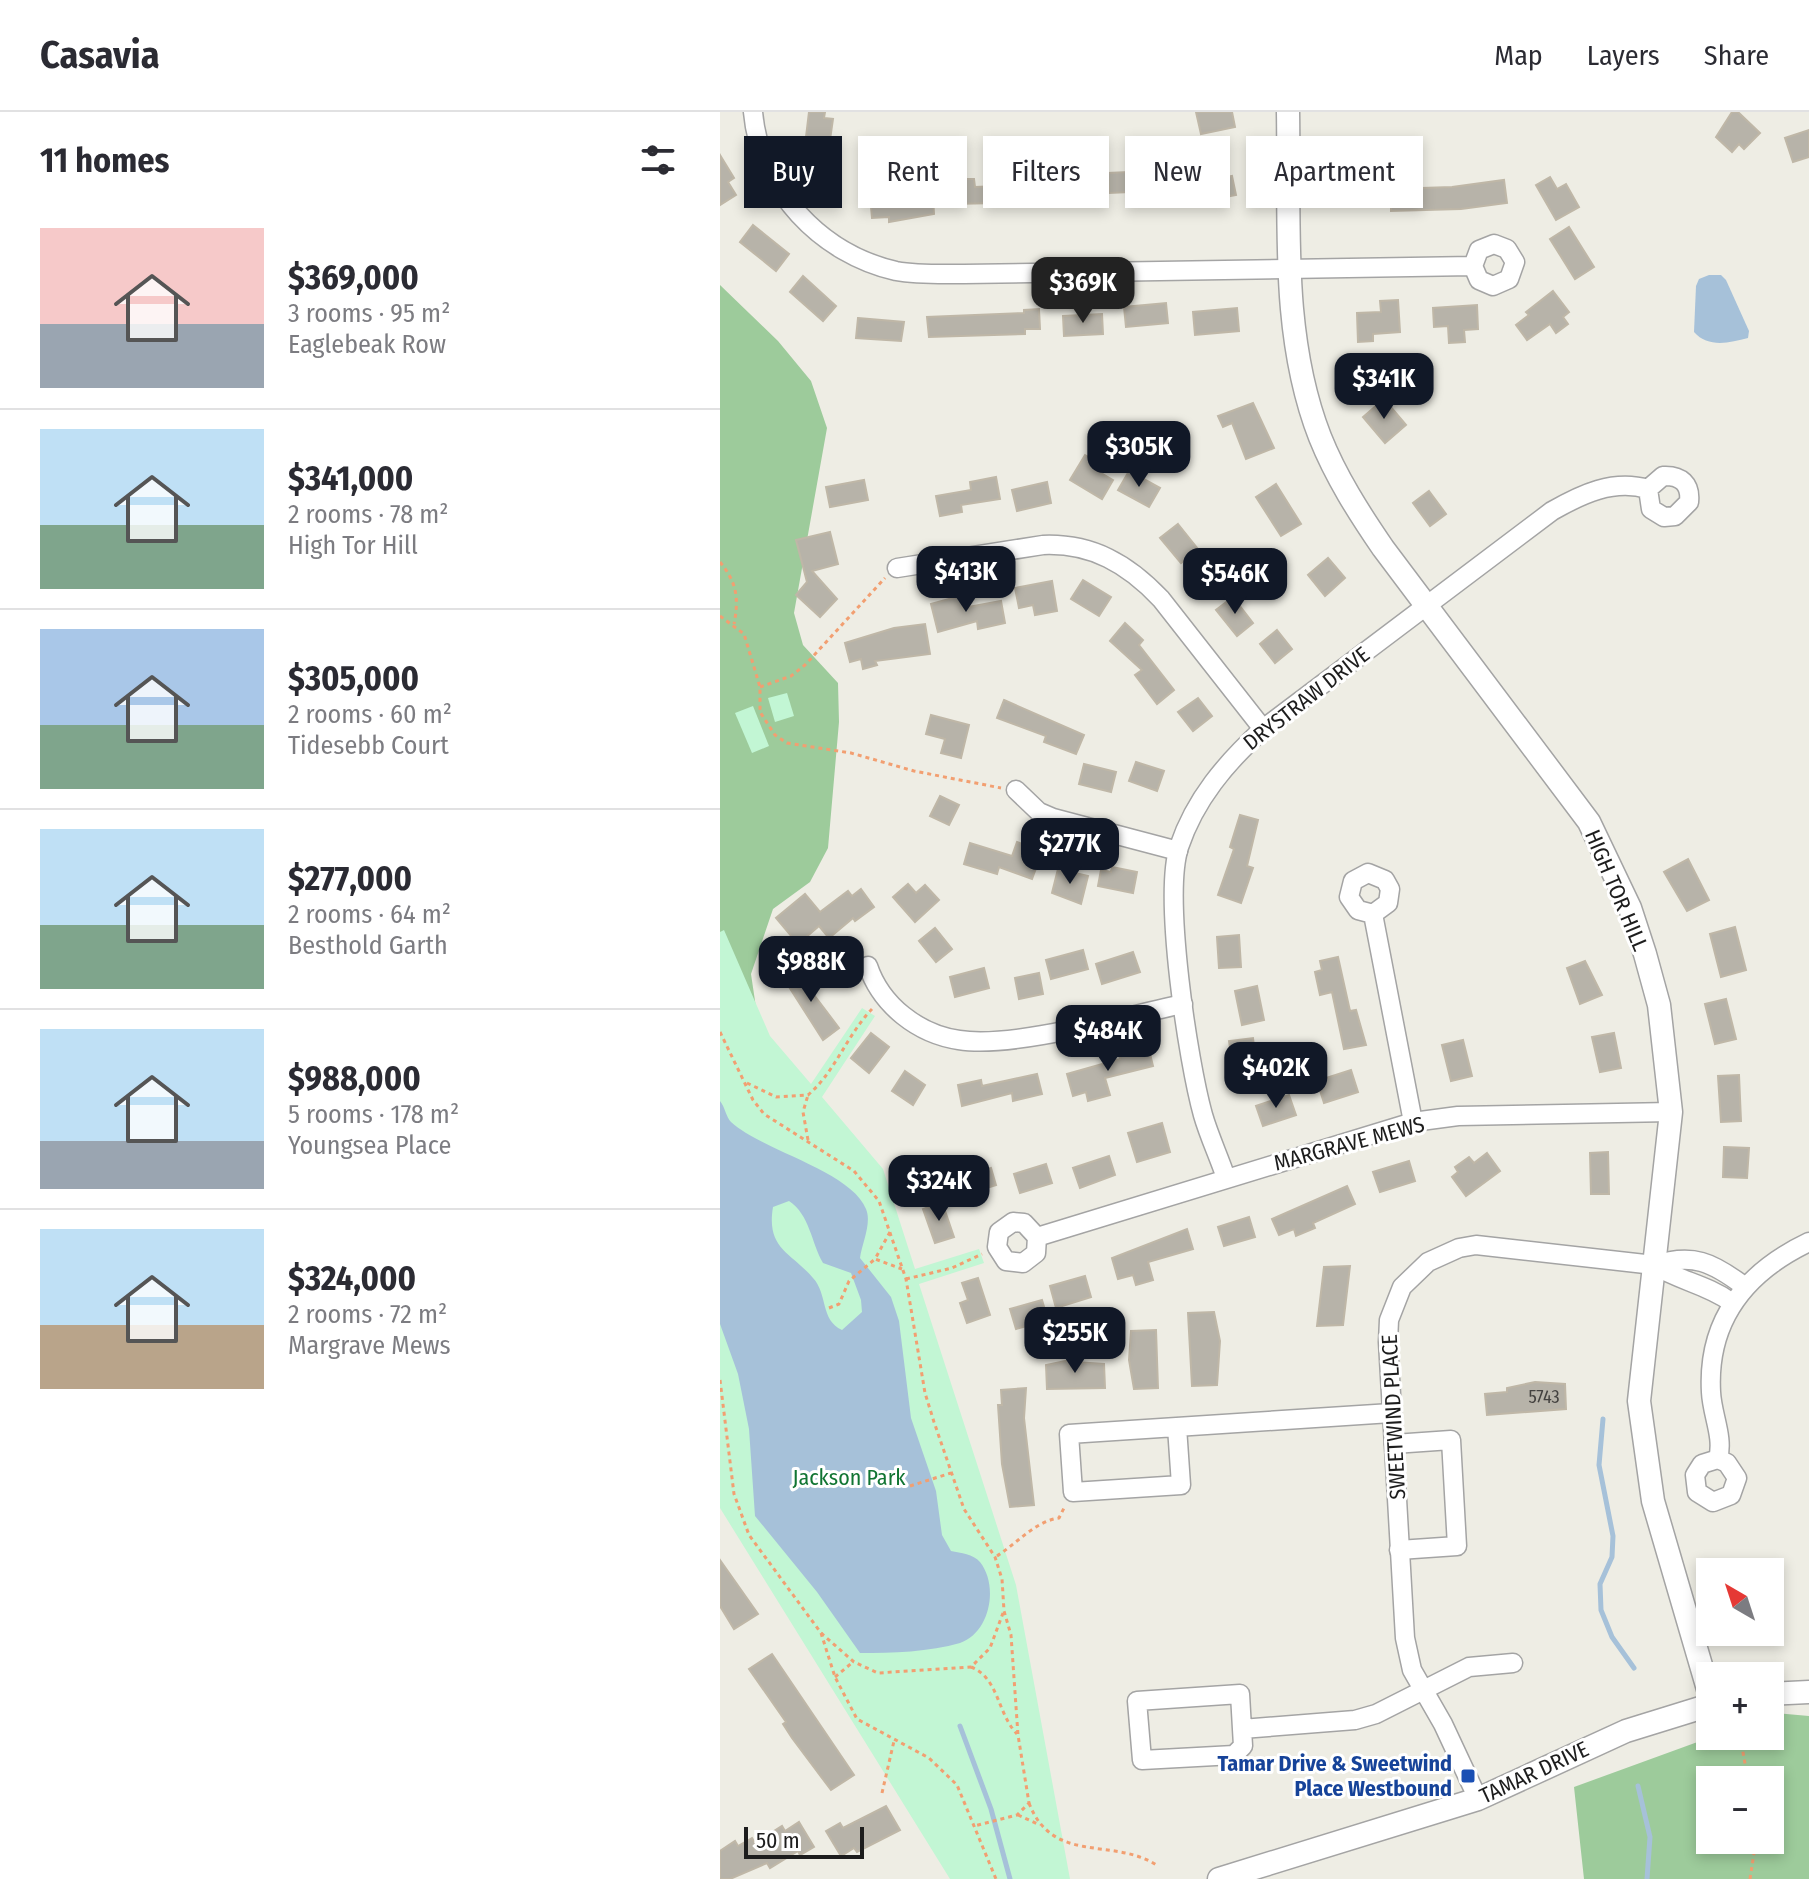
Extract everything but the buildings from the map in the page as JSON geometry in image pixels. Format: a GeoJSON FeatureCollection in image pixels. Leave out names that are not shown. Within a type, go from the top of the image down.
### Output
{"type":"FeatureCollection","features":[{"type":"Feature","properties":{"kind":"street"},"geometry":{"type":"LineString","coordinates":[[753,112],[757,141],[767,168],[798,213],[836,246],[879,266],[929,274],[1473,266]]}},
{"type":"Feature","properties":{"kind":"street","name":"HIGH TOR HILL"},"geometry":{"type":"LineString","coordinates":[[1288,112],[1290,267],[1299,357],[1320,436],[1357,510],[1567,789],[1609,861],[1635,923],[1659,1005],[1671,1112],[1639,1401],[1644,1453],[1666,1552],[1700,1662]]}},
{"type":"Feature","properties":{"kind":"street","name":"DRYSTRAW DRIVE"},"geometry":{"type":"LineString","coordinates":[[1226,1178],[1203,1116],[1183,1004],[1175,923],[1178,851],[1198,803],[1232,757],[1263,729],[1520,533],[1575,498],[1596,490],[1624,485],[1648,489]]}},
{"type":"Feature","properties":{"kind":"street"},"geometry":{"type":"LineString","coordinates":[[897,568],[1043,545],[1063,544],[1102,554],[1142,580],[1161,599],[1263,729]]}},
{"type":"Feature","properties":{"kind":"street"},"geometry":{"type":"LineString","coordinates":[[1016,790],[1039,812],[1053,818],[1178,851]]}},
{"type":"Feature","properties":{"kind":"street"},"geometry":{"type":"LineString","coordinates":[[1373,914],[1413,1122]]}},
{"type":"Feature","properties":{"kind":"street"},"geometry":{"type":"LineString","coordinates":[[868,966],[883,998],[895,1010],[936,1033],[957,1040],[982,1042],[1183,1004]]}},
{"type":"Feature","properties":{"kind":"street","name":"MARGRAVE MEWS"},"geometry":{"type":"LineString","coordinates":[[1037,1237],[1413,1122],[1458,1116],[1671,1112]]}},
{"type":"Feature","properties":{"kind":"street"},"geometry":{"type":"LineString","coordinates":[[1013,1222],[1024,1223],[1037,1237],[1036,1253],[1023,1263],[1006,1261],[997,1247],[999,1232],[1013,1222]]}},
{"type":"Feature","properties":{"kind":"street"},"geometry":{"type":"LineString","coordinates":[[1718,1459],[1721,1449],[1711,1392],[1712,1373],[1731,1302],[1744,1286],[1776,1260],[1809,1242]]}},
{"type":"Feature","properties":{"kind":"street","name":"SWEETWIND PLACE"},"geometry":{"type":"LineString","coordinates":[[1478,1799],[1407,1655],[1391,1413],[1389,1320],[1402,1287],[1428,1262],[1459,1248],[1476,1245],[1654,1265]]}},
{"type":"Feature","properties":{"kind":"street"},"geometry":{"type":"LineString","coordinates":[[1654,1265],[1680,1258],[1706,1263],[1744,1286]]}},
{"type":"Feature","properties":{"kind":"street"},"geometry":{"type":"LineString","coordinates":[[1654,1265],[1673,1277],[1712,1288],[1731,1302]]}},
{"type":"Feature","properties":{"kind":"street"},"geometry":{"type":"LineString","coordinates":[[1177,1427],[1181,1485],[1073,1492],[1069,1434],[1391,1413]]}},
{"type":"Feature","properties":{"kind":"street"},"geometry":{"type":"LineString","coordinates":[[1394,1444],[1451,1440],[1457,1546],[1399,1550]]}},
{"type":"Feature","properties":{"kind":"street"},"geometry":{"type":"LineString","coordinates":[[1242,1729],[1355,1720],[1469,1667],[1513,1663]]}},
{"type":"Feature","properties":{"kind":"street"},"geometry":{"type":"LineString","coordinates":[[1784,1693],[1809,1692]]}},
{"type":"Feature","properties":{"kind":"street"},"geometry":{"type":"LineString","coordinates":[[1240,1694],[1242,1729],[1243,1746],[1234,1755],[1142,1760],[1137,1701],[1240,1694]]}},
{"type":"Feature","properties":{"kind":"street","name":"TAMAR DRIVE"},"geometry":{"type":"LineString","coordinates":[[1219,1879],[1478,1799],[1626,1731],[1696,1709]]}},
{"type":"Feature","properties":{"kind":"path"},"geometry":{"type":"LineString","coordinates":[[720,562],[735,582],[738,604],[734,624]]}},
{"type":"Feature","properties":{"kind":"path"},"geometry":{"type":"LineString","coordinates":[[760,687],[791,676],[805,665],[897,568]]}},
{"type":"Feature","properties":{"kind":"path"},"geometry":{"type":"LineString","coordinates":[[720,616],[734,624],[749,645],[760,687],[760,712],[775,735],[787,743],[851,753],[914,771],[1016,790]]}},
{"type":"Feature","properties":{"kind":"path"},"geometry":{"type":"LineString","coordinates":[[808,1140],[803,1112],[808,1095],[826,1077],[833,1061],[868,1013],[883,998]]}},
{"type":"Feature","properties":{"kind":"path"},"geometry":{"type":"LineString","coordinates":[[720,1032],[764,1114],[854,1171],[869,1185],[879,1201],[906,1279],[925,1393],[951,1473],[973,1527],[995,1557],[1002,1579],[1004,1611],[1011,1635],[1018,1735],[1029,1803],[1040,1825]]}},
{"type":"Feature","properties":{"kind":"path"},"geometry":{"type":"LineString","coordinates":[[745,1082],[776,1097],[808,1095]]}},
{"type":"Feature","properties":{"kind":"path"},"geometry":{"type":"LineString","coordinates":[[829,1308],[839,1304],[849,1281],[875,1259],[890,1232]]}},
{"type":"Feature","properties":{"kind":"path"},"geometry":{"type":"LineString","coordinates":[[906,1279],[952,1268],[997,1247]]}},
{"type":"Feature","properties":{"kind":"path"},"geometry":{"type":"LineString","coordinates":[[875,1259],[903,1269]]}},
{"type":"Feature","properties":{"kind":"path"},"geometry":{"type":"LineString","coordinates":[[720,1380],[722,1424],[741,1519],[821,1633],[854,1662],[870,1670],[897,1674],[971,1667],[990,1648],[1004,1611]]}},
{"type":"Feature","properties":{"kind":"path"},"geometry":{"type":"LineString","coordinates":[[910,1486],[951,1473]]}},
{"type":"Feature","properties":{"kind":"path"},"geometry":{"type":"LineString","coordinates":[[995,1557],[1025,1538],[1043,1520],[1059,1518],[1073,1492]]}},
{"type":"Feature","properties":{"kind":"path"},"geometry":{"type":"LineString","coordinates":[[821,1633],[835,1677],[857,1719],[929,1758],[949,1773],[996,1879]]}},
{"type":"Feature","properties":{"kind":"path"},"geometry":{"type":"LineString","coordinates":[[835,1677],[854,1662]]}},
{"type":"Feature","properties":{"kind":"path"},"geometry":{"type":"LineString","coordinates":[[971,1667],[988,1679],[1005,1719],[1018,1735]]}},
{"type":"Feature","properties":{"kind":"path"},"geometry":{"type":"LineString","coordinates":[[882,1793],[894,1741]]}},
{"type":"Feature","properties":{"kind":"path"},"geometry":{"type":"LineString","coordinates":[[974,1826],[1014,1816],[1029,1803]]}},
{"type":"Feature","properties":{"kind":"path"},"geometry":{"type":"LineString","coordinates":[[1014,1816],[1040,1825],[1068,1843],[1130,1853],[1158,1866]]}},
{"type":"Feature","properties":{"kind":"path"},"geometry":{"type":"LineString","coordinates":[[1750,1879],[1754,1854]]}},
{"type":"Feature","properties":{"kind":"green space"},"geometry":{"type":"Polygon","coordinates":[[[720,285],[778,341],[811,381],[827,428],[794,613],[803,645],[838,683],[839,722],[828,848],[810,882],[773,909],[751,974],[758,1021],[720,1097],[720,285]]]}},
{"type":"Feature","properties":{"kind":"green space"},"geometry":{"type":"Polygon","coordinates":[[[787,693],[794,716],[775,722],[768,698],[787,693]]]}},
{"type":"Feature","properties":{"kind":"green space"},"geometry":{"type":"Polygon","coordinates":[[[753,706],[769,746],[752,753],[735,713],[753,706]]]}},
{"type":"Feature","properties":{"kind":"green space","name":"Jackson Park"},"geometry":{"type":"Polygon","coordinates":[[[724,930],[770,1036],[811,1084],[862,1008],[875,1016],[822,1097],[883,1169],[915,1269],[979,1249],[984,1263],[919,1284],[1016,1585],[1070,1879],[950,1879],[720,1508],[720,932],[724,930]]]}},
{"type":"Feature","properties":{"kind":"green space"},"geometry":{"type":"Polygon","coordinates":[[[1784,1714],[1809,1716],[1809,1879],[1584,1879],[1574,1787],[1696,1743],[1696,1750],[1784,1750],[1784,1714]]]}},
{"type":"Feature","properties":{"kind":"water"},"geometry":{"type":"Polygon","coordinates":[[[1721,275],[1726,280],[1749,331],[1748,338],[1726,343],[1712,342],[1694,332],[1696,286],[1699,279],[1721,275]]]}},
{"type":"Feature","properties":{"kind":"water"},"geometry":{"type":"Polygon","coordinates":[[[720,1101],[731,1122],[745,1133],[843,1183],[866,1209],[867,1227],[860,1258],[891,1297],[899,1321],[911,1418],[936,1491],[942,1535],[951,1551],[980,1562],[989,1583],[990,1596],[985,1619],[970,1638],[924,1650],[860,1653],[817,1592],[755,1516],[749,1429],[738,1374],[720,1324],[720,1101]],[[789,1201],[773,1207],[773,1232],[782,1248],[818,1284],[830,1320],[842,1330],[862,1312],[851,1273],[823,1263],[806,1221],[789,1201]]]}},
{"type":"Feature","properties":{"kind":"waterway"},"geometry":{"type":"LineString","coordinates":[[1603,1419],[1599,1465],[1613,1536],[1612,1557],[1600,1584],[1601,1610],[1612,1637],[1634,1668]]}},
{"type":"Feature","properties":{"kind":"waterway"},"geometry":{"type":"LineString","coordinates":[[960,1726],[991,1809],[1010,1879]]}},
{"type":"Feature","properties":{"kind":"waterway"},"geometry":{"type":"LineString","coordinates":[[1638,1786],[1650,1837],[1647,1879]]}},
{"type":"Feature","properties":{"kind":"place","name":"Tamar Drive & Sweetwind Place Westbound"},"geometry":{"type":"Point","coordinates":[1468,1776]}}]}
